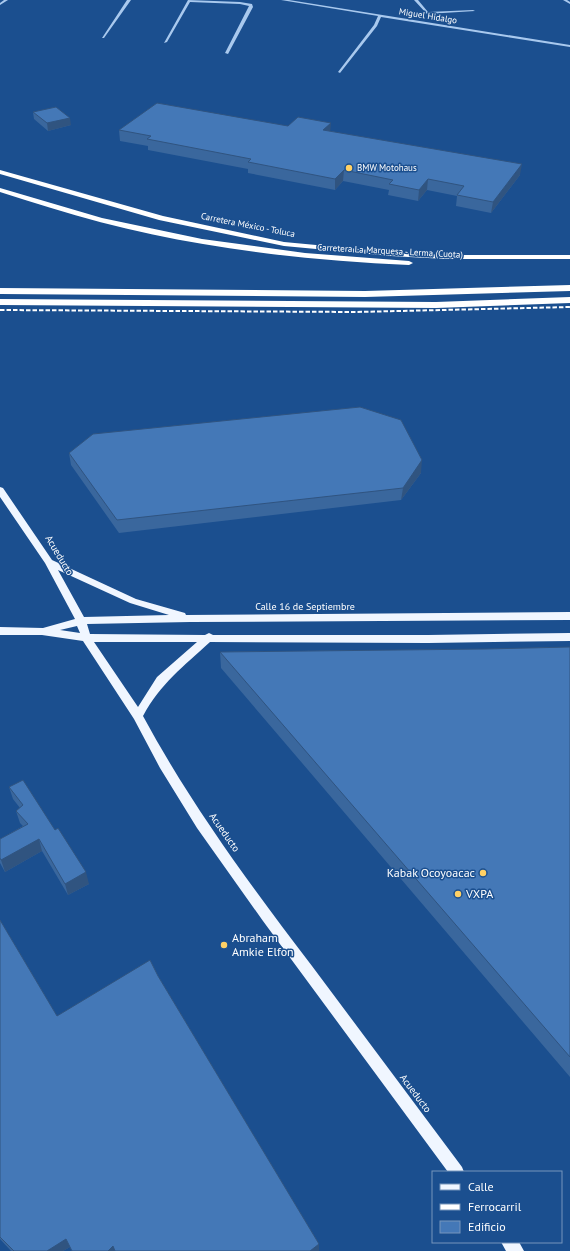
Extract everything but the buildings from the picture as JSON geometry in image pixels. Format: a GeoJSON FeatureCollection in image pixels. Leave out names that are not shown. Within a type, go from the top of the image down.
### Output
{"type":"FeatureCollection","features":[{"type":"Feature","properties":{"kind":"highway","name":"Carretera México - Toluca"},"geometry":{"type":"LineString","coordinates":[[0,172],[162,218],[284,244],[391,254],[446,257],[570,257]]}},
{"type":"Feature","properties":{"kind":"highway","name":"Carretera La Marquesa - Lerma (Cuota)"},"geometry":{"type":"LineString","coordinates":[[0,190],[59,209],[131,228],[250,249],[346,260],[456,265],[524,266]]}},
{"type":"Feature","properties":{"kind":"highway"},"geometry":{"type":"LineString","coordinates":[[539,266],[570,265]]}},
{"type":"Feature","properties":{"kind":"highway"},"geometry":{"type":"LineString","coordinates":[[0,291],[365,294],[570,288]]}},
{"type":"Feature","properties":{"kind":"highway"},"geometry":{"type":"LineString","coordinates":[[0,302],[325,305],[436,304],[570,300]]}},
{"type":"Feature","properties":{"kind":"main road","name":"Acueducto"},"geometry":{"type":"LineString","coordinates":[[0,490],[49,562],[81,621],[86,638],[138,716],[164,765],[201,824],[267,917],[456,1171]]}},
{"type":"Feature","properties":{"kind":"main road"},"geometry":{"type":"LineString","coordinates":[[49,562],[133,601],[190,618]]}},
{"type":"Feature","properties":{"kind":"main road","name":"Calle 16 de Septiembre"},"geometry":{"type":"LineString","coordinates":[[42,631],[81,621],[190,618],[570,616]]}},
{"type":"Feature","properties":{"kind":"main road","name":"Calle 16 de Septiembre"},"geometry":{"type":"LineString","coordinates":[[0,631],[42,631],[86,638],[209,637],[428,639],[570,637]]}},
{"type":"Feature","properties":{"kind":"main road"},"geometry":{"type":"LineString","coordinates":[[138,716],[147,699],[161,680],[209,637]]}},
{"type":"Feature","properties":{"kind":"main road"},"geometry":{"type":"LineString","coordinates":[[510,1243],[516,1251]]}},
{"type":"Feature","properties":{"kind":"street"},"geometry":{"type":"LineString","coordinates":[[0,4],[6,0]]}},
{"type":"Feature","properties":{"kind":"street"},"geometry":{"type":"LineString","coordinates":[[103,36],[129,0]]}},
{"type":"Feature","properties":{"kind":"street"},"geometry":{"type":"LineString","coordinates":[[165,42],[190,0],[251,5],[227,53]]}},
{"type":"Feature","properties":{"kind":"street","name":"Miguel Hidalgo"},"geometry":{"type":"LineString","coordinates":[[283,0],[570,46]]}},
{"type":"Feature","properties":{"kind":"street"},"geometry":{"type":"LineString","coordinates":[[416,0],[426,13]]}},
{"type":"Feature","properties":{"kind":"street"},"geometry":{"type":"LineString","coordinates":[[565,0],[570,3]]}},
{"type":"Feature","properties":{"kind":"street"},"geometry":{"type":"LineString","coordinates":[[426,13],[473,11]]}},
{"type":"Feature","properties":{"kind":"street"},"geometry":{"type":"LineString","coordinates":[[421,22],[426,13]]}},
{"type":"Feature","properties":{"kind":"street"},"geometry":{"type":"LineString","coordinates":[[340,72],[376,25],[380,16]]}},
{"type":"Feature","properties":{"kind":"railway"},"geometry":{"type":"LineString","coordinates":[[0,310],[356,312],[570,307]]}},
{"type":"Feature","properties":{"kind":"place","name":"BMW Motohaus"},"geometry":{"type":"Point","coordinates":[349,168]}},
{"type":"Feature","properties":{"kind":"place","name":"Kabak Ocoyoacac"},"geometry":{"type":"Point","coordinates":[483,873]}},
{"type":"Feature","properties":{"kind":"place","name":"VXPA"},"geometry":{"type":"Point","coordinates":[458,894]}},
{"type":"Feature","properties":{"kind":"place","name":"Abraham Amkie Elfon"},"geometry":{"type":"Point","coordinates":[224,945]}}]}
